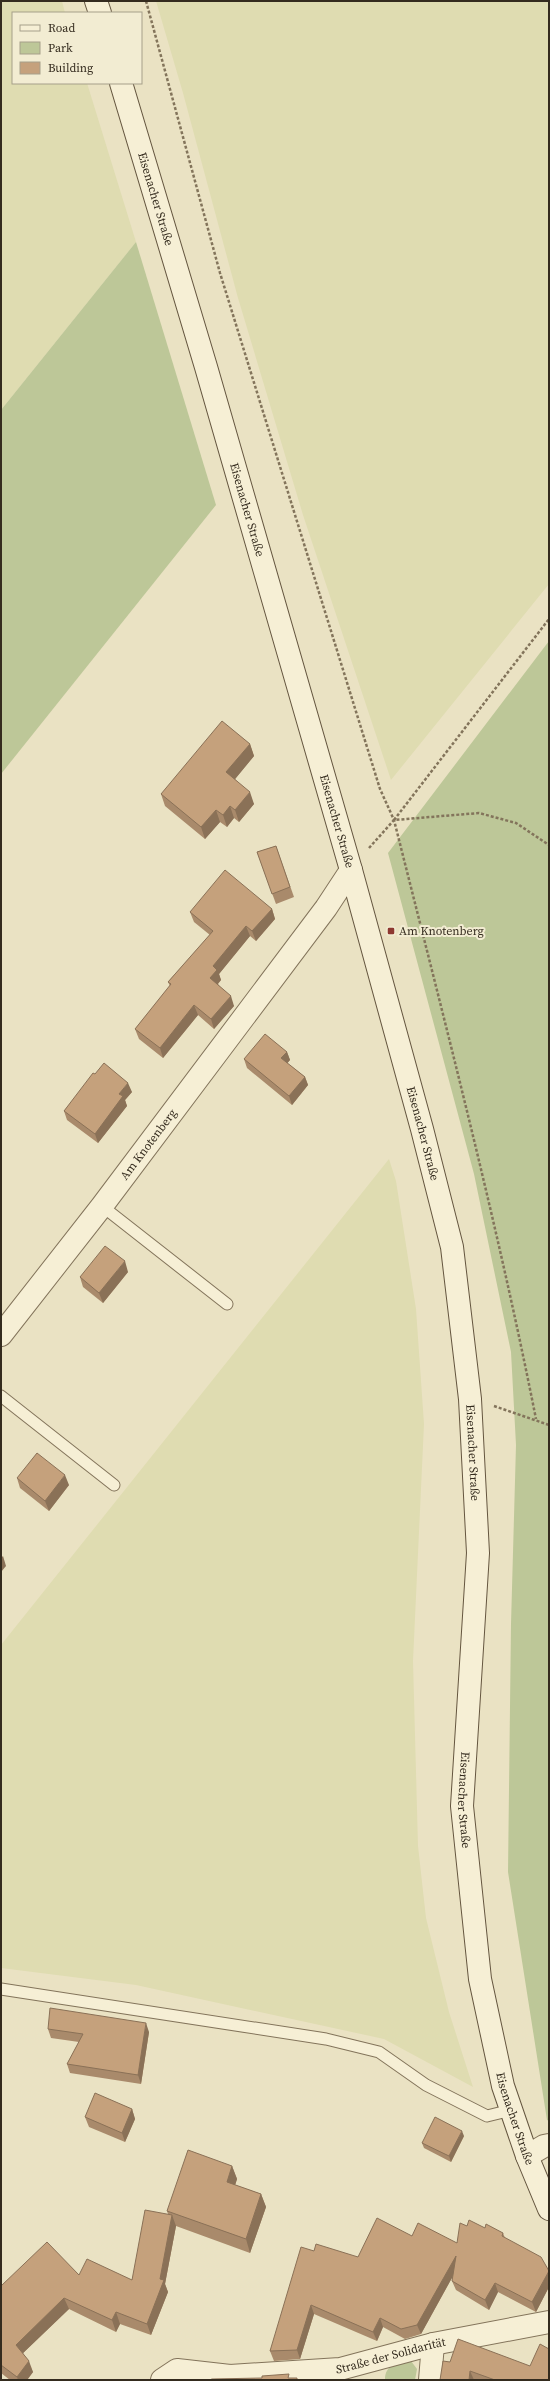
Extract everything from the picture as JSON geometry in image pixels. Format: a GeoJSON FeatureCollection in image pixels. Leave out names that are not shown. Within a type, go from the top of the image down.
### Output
{"type":"FeatureCollection","features":[{"type":"Feature","properties":{"kind":"main road"},"geometry":{"type":"LineString","coordinates":[[96,1],[100,12]]}},
{"type":"Feature","properties":{"kind":"main road","name":"Eisenacher Straße"},"geometry":{"type":"LineString","coordinates":[[121,84],[206,367],[351,870],[422,1129],[452,1247],[470,1398],[478,1553],[462,1806],[480,1979],[503,2086],[527,2156],[549,2209]]}},
{"type":"Feature","properties":{"kind":"main road","name":"Am Knotenberg"},"geometry":{"type":"LineString","coordinates":[[1,1335],[102,1206],[326,908],[351,870]]}},
{"type":"Feature","properties":{"kind":"main road"},"geometry":{"type":"LineString","coordinates":[[527,2156],[544,2146],[549,2145]]}},
{"type":"Feature","properties":{"kind":"main road","name":"Straße der Solidarität"},"geometry":{"type":"LineString","coordinates":[[162,2380],[177,2370],[230,2376],[340,2369],[434,2344],[549,2322]]}},
{"type":"Feature","properties":{"kind":"main road"},"geometry":{"type":"LineString","coordinates":[[430,2380],[434,2344]]}},
{"type":"Feature","properties":{"kind":"main road"},"geometry":{"type":"LineString","coordinates":[[340,2369],[361,2380]]}},
{"type":"Feature","properties":{"kind":"lane"},"geometry":{"type":"LineString","coordinates":[[102,1206],[227,1304]]}},
{"type":"Feature","properties":{"kind":"lane"},"geometry":{"type":"LineString","coordinates":[[1,1396],[114,1485]]}},
{"type":"Feature","properties":{"kind":"lane"},"geometry":{"type":"LineString","coordinates":[[1,1989],[326,2039],[379,2052],[426,2085],[487,2116],[511,2110]]}},
{"type":"Feature","properties":{"kind":"path"},"geometry":{"type":"LineString","coordinates":[[146,1],[220,273],[380,789],[394,820],[473,1135],[516,1320],[536,1419]]}},
{"type":"Feature","properties":{"kind":"path"},"geometry":{"type":"LineString","coordinates":[[351,870],[394,820],[549,619]]}},
{"type":"Feature","properties":{"kind":"path"},"geometry":{"type":"LineString","coordinates":[[394,820],[478,813],[516,823],[549,845]]}},
{"type":"Feature","properties":{"kind":"path"},"geometry":{"type":"LineString","coordinates":[[470,1398],[536,1419],[549,1425]]}},
{"type":"Feature","properties":{"kind":"shaded area"},"geometry":{"type":"Polygon","coordinates":[[[1,1],[62,1],[65,12],[12,12],[12,84],[87,84],[136,242],[1,410],[1,1]]]}},
{"type":"Feature","properties":{"kind":"shaded area"},"geometry":{"type":"Polygon","coordinates":[[[156,1],[549,1],[549,584],[391,780],[303,515],[238,298],[183,93],[156,1]]]}},
{"type":"Feature","properties":{"kind":"shaded area"},"geometry":{"type":"Polygon","coordinates":[[[389,1159],[396,1181],[416,1309],[424,1424],[413,1661],[418,1846],[426,1918],[449,2012],[473,2087],[384,2039],[136,1985],[1,1968],[1,1645],[389,1159]]]}},
{"type":"Feature","properties":{"kind":"green space"},"geometry":{"type":"Polygon","coordinates":[[[136,242],[216,505],[1,774],[1,410],[136,242]]]}},
{"type":"Feature","properties":{"kind":"green space"},"geometry":{"type":"Polygon","coordinates":[[[549,641],[549,2121],[547,2120],[508,1872],[511,1624],[516,1445],[511,1352],[474,1174],[388,853],[549,641]]]}},
{"type":"Feature","properties":{"kind":"green space"},"geometry":{"type":"Polygon","coordinates":[[[411,2361],[417,2369],[415,2380],[385,2380],[387,2371],[390,2368],[397,2364],[411,2361]]]}},
{"type":"Feature","properties":{"kind":"building"},"geometry":{"type":"Polygon","coordinates":[[[222,721],[250,744],[226,772],[250,792],[235,810],[230,806],[223,815],[216,810],[201,827],[161,794],[222,721]]]}},
{"type":"Feature","properties":{"kind":"building"},"geometry":{"type":"Polygon","coordinates":[[[276,846],[290,887],[272,894],[257,852],[276,846]]]}},
{"type":"Feature","properties":{"kind":"building"},"geometry":{"type":"Polygon","coordinates":[[[225,870],[272,909],[252,931],[246,926],[213,966],[217,970],[210,978],[231,996],[211,1019],[194,1005],[160,1048],[135,1029],[171,984],[168,982],[213,931],[190,912],[225,870]]]}},
{"type":"Feature","properties":{"kind":"building"},"geometry":{"type":"Polygon","coordinates":[[[265,1034],[287,1052],[281,1058],[305,1077],[289,1096],[244,1059],[265,1034]]]}},
{"type":"Feature","properties":{"kind":"building"},"geometry":{"type":"Polygon","coordinates":[[[104,1063],[128,1083],[119,1094],[123,1096],[95,1134],[64,1111],[93,1073],[95,1074],[104,1063]]]}},
{"type":"Feature","properties":{"kind":"building"},"geometry":{"type":"Polygon","coordinates":[[[105,1246],[125,1261],[99,1293],[80,1277],[105,1246]]]}},
{"type":"Feature","properties":{"kind":"building"},"geometry":{"type":"Polygon","coordinates":[[[37,1453],[65,1475],[45,1501],[17,1478],[37,1453]]]}},
{"type":"Feature","properties":{"kind":"building"},"geometry":{"type":"Polygon","coordinates":[[[50,2008],[146,2023],[138,2075],[67,2064],[83,2034],[48,2029],[50,2008]]]}},
{"type":"Feature","properties":{"kind":"building"},"geometry":{"type":"Polygon","coordinates":[[[95,2093],[132,2109],[122,2133],[85,2117],[95,2093]]]}},
{"type":"Feature","properties":{"kind":"building"},"geometry":{"type":"Polygon","coordinates":[[[435,2117],[462,2131],[449,2156],[422,2143],[435,2117]]]}},
{"type":"Feature","properties":{"kind":"building"},"geometry":{"type":"Polygon","coordinates":[[[188,2150],[232,2166],[227,2182],[261,2194],[246,2239],[167,2211],[188,2150]]]}},
{"type":"Feature","properties":{"kind":"building"},"geometry":{"type":"Polygon","coordinates":[[[145,2210],[172,2215],[160,2279],[164,2280],[147,2324],[116,2312],[112,2320],[64,2298],[16,2345],[29,2361],[17,2377],[1,2365],[1,2286],[47,2242],[79,2275],[87,2259],[132,2280],[145,2210]]]}},
{"type":"Feature","properties":{"kind":"building"},"geometry":{"type":"Polygon","coordinates":[[[377,2218],[412,2236],[418,2223],[457,2243],[460,2223],[467,2226],[469,2220],[485,2228],[486,2224],[503,2233],[502,2236],[541,2257],[549,2271],[532,2302],[495,2283],[485,2300],[452,2281],[456,2256],[417,2325],[401,2329],[380,2318],[373,2332],[311,2305],[297,2350],[270,2351],[301,2247],[314,2251],[316,2244],[358,2257],[377,2218]]]}},
{"type":"Feature","properties":{"kind":"building"},"geometry":{"type":"Polygon","coordinates":[[[458,2339],[530,2366],[540,2344],[549,2349],[549,2380],[495,2380],[470,2371],[469,2380],[440,2380],[443,2361],[450,2362],[458,2339]]]}},
{"type":"Feature","properties":{"kind":"building"},"geometry":{"type":"Polygon","coordinates":[[[289,2374],[288,2378],[297,2378],[297,2380],[209,2380],[262,2378],[262,2376],[289,2374]]]}},
{"type":"Feature","properties":{"kind":"place","name":"Am Knotenberg"},"geometry":{"type":"Point","coordinates":[391,931]}}]}
